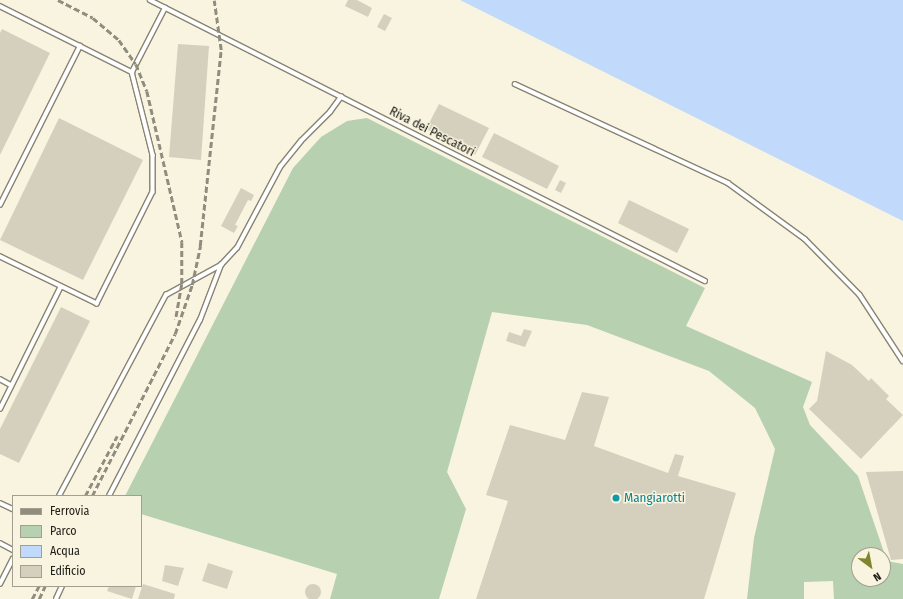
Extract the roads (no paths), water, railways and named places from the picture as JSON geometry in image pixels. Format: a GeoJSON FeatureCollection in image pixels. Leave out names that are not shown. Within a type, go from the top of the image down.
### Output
{"type":"FeatureCollection","features":[{"type":"Feature","properties":{"kind":"lane","name":"Riva dei Pescatori"},"geometry":{"type":"LineString","coordinates":[[150,0],[705,281]]}},
{"type":"Feature","properties":{"kind":"lane"},"geometry":{"type":"LineString","coordinates":[[0,6],[132,72]]}},
{"type":"Feature","properties":{"kind":"lane"},"geometry":{"type":"LineString","coordinates":[[0,257],[60,288],[97,304],[153,192],[153,155],[132,72],[165,8]]}},
{"type":"Feature","properties":{"kind":"lane"},"geometry":{"type":"LineString","coordinates":[[1,203],[80,46]]}},
{"type":"Feature","properties":{"kind":"lane"},"geometry":{"type":"LineString","coordinates":[[515,84],[734,188],[805,239],[860,295],[903,362]]}},
{"type":"Feature","properties":{"kind":"lane"},"geometry":{"type":"LineString","coordinates":[[110,495],[200,320],[221,265],[240,242],[280,167],[301,141],[330,112],[341,97]]}},
{"type":"Feature","properties":{"kind":"lane"},"geometry":{"type":"LineString","coordinates":[[60,495],[166,295],[221,265]]}},
{"type":"Feature","properties":{"kind":"lane"},"geometry":{"type":"LineString","coordinates":[[0,409],[60,288]]}},
{"type":"Feature","properties":{"kind":"lane"},"geometry":{"type":"LineString","coordinates":[[0,379],[11,385]]}},
{"type":"Feature","properties":{"kind":"lane"},"geometry":{"type":"LineString","coordinates":[[0,503],[12,509]]}},
{"type":"Feature","properties":{"kind":"lane"},"geometry":{"type":"LineString","coordinates":[[0,543],[12,549]]}},
{"type":"Feature","properties":{"kind":"lane"},"geometry":{"type":"LineString","coordinates":[[0,584],[12,561]]}},
{"type":"Feature","properties":{"kind":"lane"},"geometry":{"type":"LineString","coordinates":[[56,599],[62,587]]}},
{"type":"Feature","properties":{"kind":"water"},"geometry":{"type":"Polygon","coordinates":[[[460,0],[903,0],[903,221],[460,0]]]}},
{"type":"Feature","properties":{"kind":"railway"},"geometry":{"type":"LineString","coordinates":[[58,0],[93,18],[119,40],[136,64],[147,91],[182,242],[182,284],[176,319]]}},
{"type":"Feature","properties":{"kind":"railway"},"geometry":{"type":"LineString","coordinates":[[93,495],[175,334],[192,285],[200,246],[221,50],[214,0]]}},
{"type":"Feature","properties":{"kind":"railway"},"geometry":{"type":"LineString","coordinates":[[86,495],[117,436]]}},
{"type":"Feature","properties":{"kind":"railway"},"geometry":{"type":"LineString","coordinates":[[32,599],[38,587]]}},
{"type":"Feature","properties":{"kind":"railway"},"geometry":{"type":"LineString","coordinates":[[39,599],[45,587]]}},
{"type":"Feature","properties":{"kind":"place","name":"Mangiarotti"},"geometry":{"type":"Point","coordinates":[616,498]}}]}
